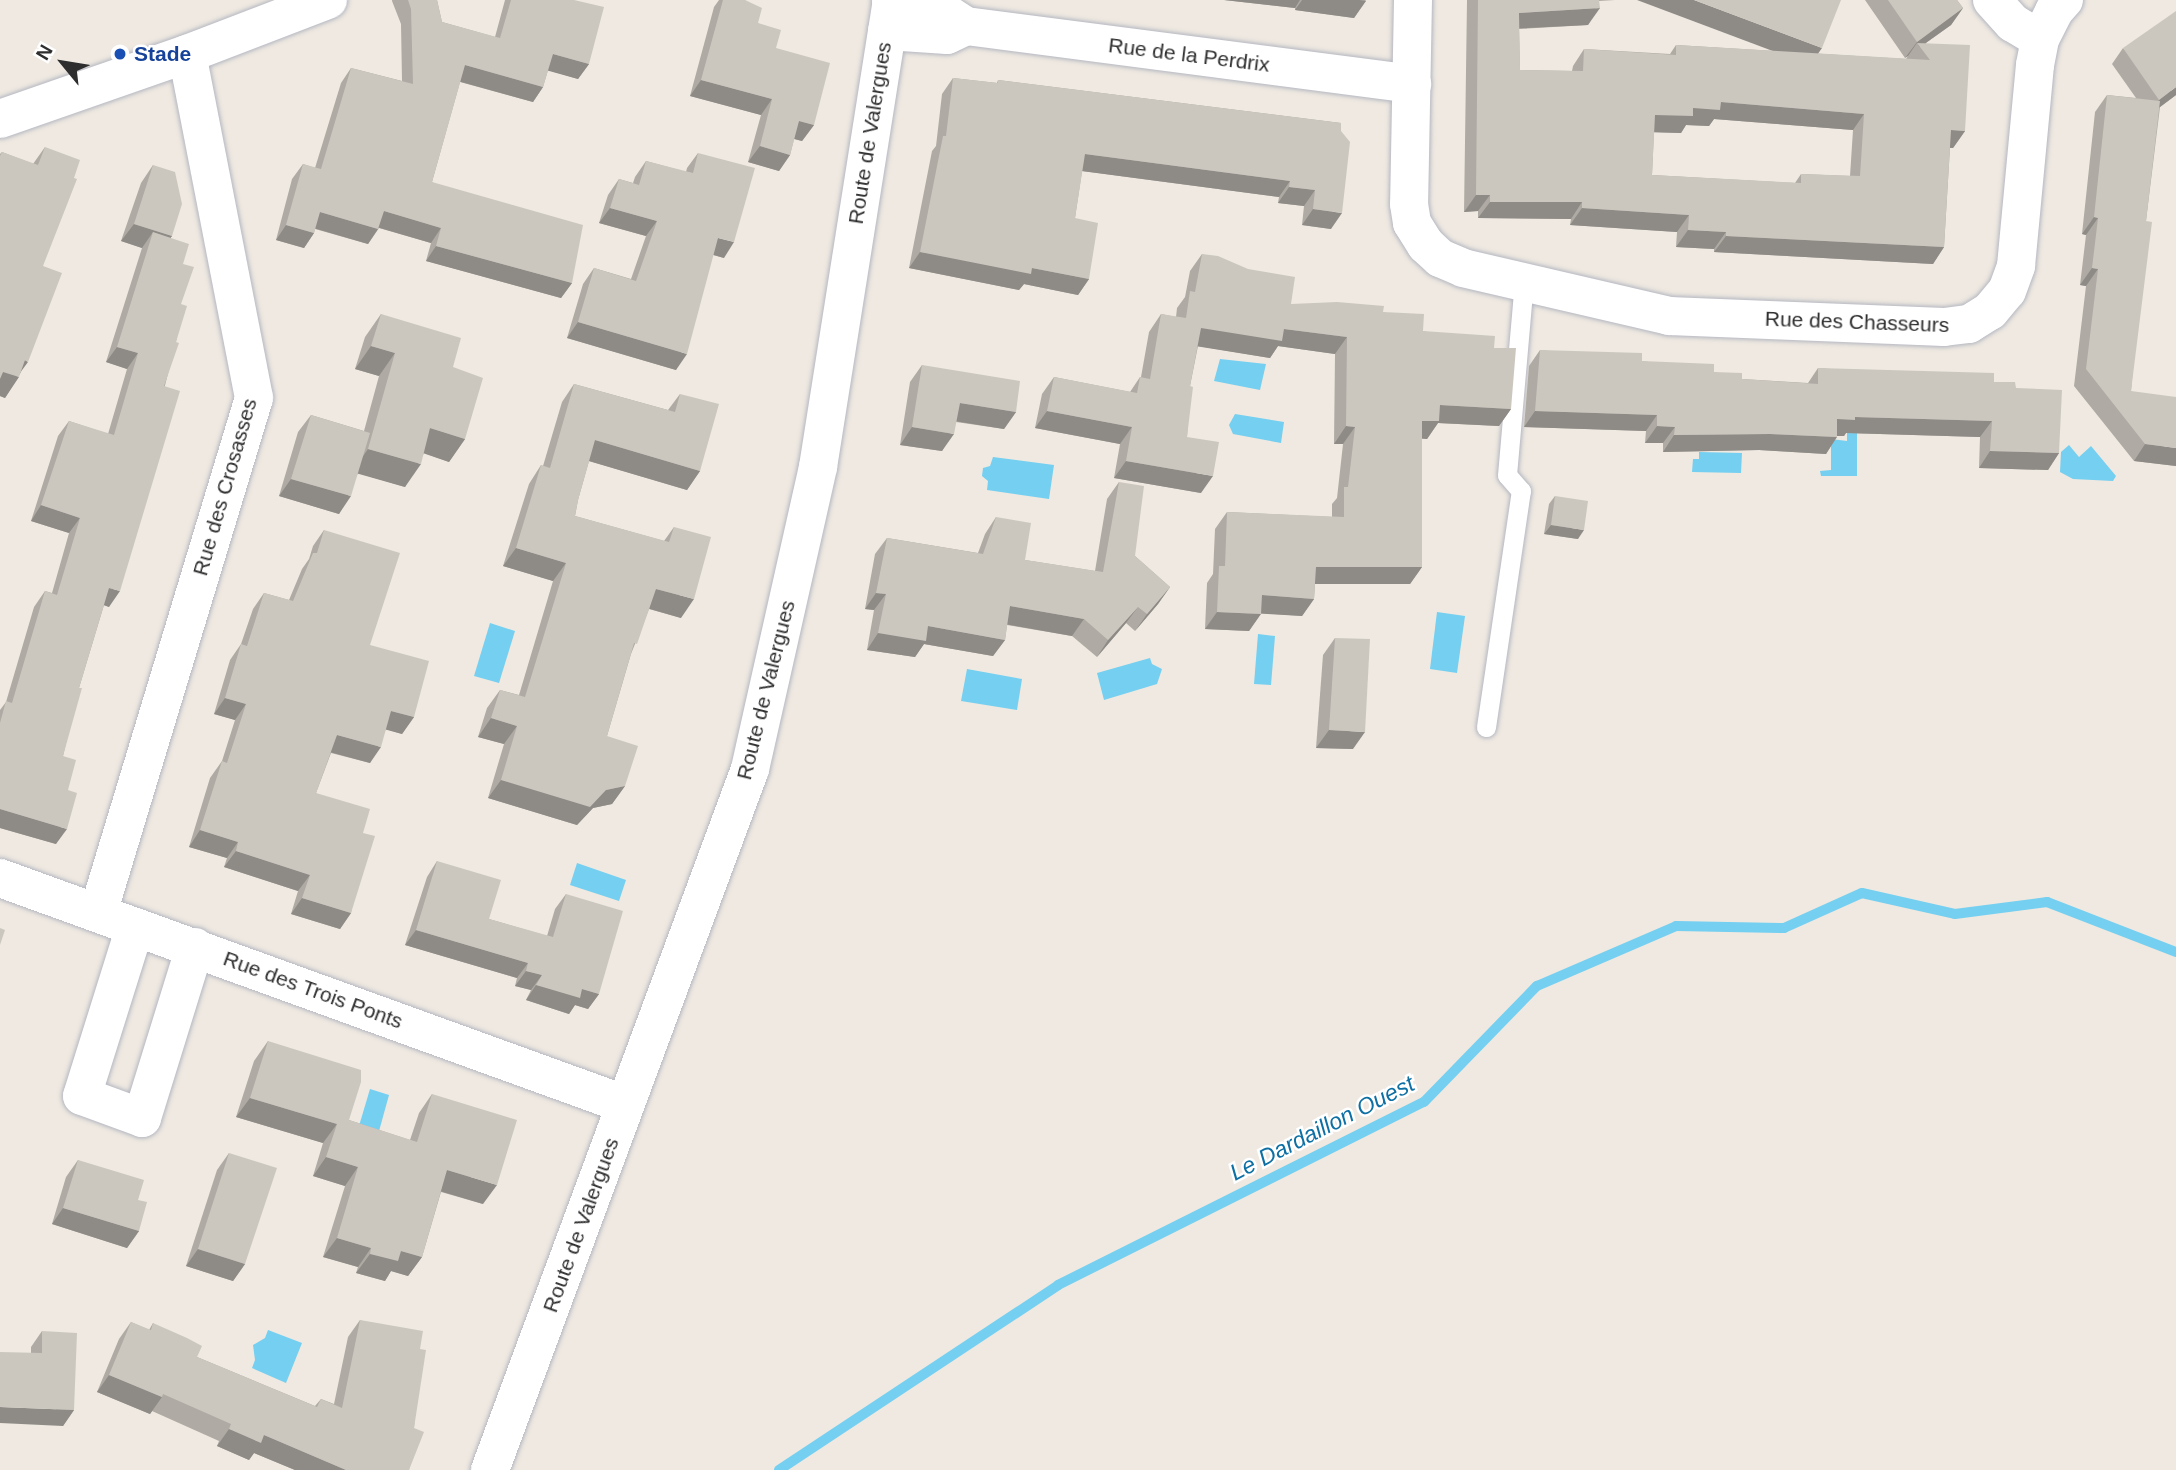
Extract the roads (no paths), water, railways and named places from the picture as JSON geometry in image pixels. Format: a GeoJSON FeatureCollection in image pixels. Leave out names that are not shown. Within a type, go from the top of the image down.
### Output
{"type":"FeatureCollection","features":[{"type":"Feature","properties":{"kind":"street"},"geometry":{"type":"LineString","coordinates":[[0,119],[187,54],[285,8],[328,0]]}},
{"type":"Feature","properties":{"kind":"street","name":"Rue des Chasseurs"},"geometry":{"type":"LineString","coordinates":[[1413,0],[1409,204],[1412,223],[1426,245],[1440,258],[1463,268],[1669,316],[1944,327],[1969,324],[1990,311],[2007,291],[2017,266],[2040,39],[2054,11],[2064,0]]}},
{"type":"Feature","properties":{"kind":"street"},"geometry":{"type":"LineString","coordinates":[[1992,0],[2013,23],[2040,39]]}},
{"type":"Feature","properties":{"kind":"street","name":"Rue de la Perdrix"},"geometry":{"type":"LineString","coordinates":[[890,11],[947,35],[966,26],[1412,84]]}},
{"type":"Feature","properties":{"kind":"street","name":"Route de Valergues"},"geometry":{"type":"LineString","coordinates":[[490,1470],[750,769],[818,467],[890,11]]}},
{"type":"Feature","properties":{"kind":"street","name":"Rue des Crosasses"},"geometry":{"type":"LineString","coordinates":[[98,912],[254,398],[187,54]]}},
{"type":"Feature","properties":{"kind":"street","name":"Rue des Trois Ponts"},"geometry":{"type":"LineString","coordinates":[[0,878],[624,1104]]}},
{"type":"Feature","properties":{"kind":"street"},"geometry":{"type":"LineString","coordinates":[[135,927],[82,1096],[142,1118],[195,947]]}},
{"type":"Feature","properties":{"kind":"lane"},"geometry":{"type":"LineString","coordinates":[[1486,727],[1521,491],[1507,475],[1524,282]]}},
{"type":"Feature","properties":{"kind":"water"},"geometry":{"type":"Polygon","coordinates":[[[1220,359],[1266,364],[1260,390],[1214,381],[1220,359]]]}},
{"type":"Feature","properties":{"kind":"water"},"geometry":{"type":"Polygon","coordinates":[[[1235,414],[1284,422],[1281,443],[1233,434],[1229,425],[1235,414]]]}},
{"type":"Feature","properties":{"kind":"water"},"geometry":{"type":"Polygon","coordinates":[[[1847,427],[1857,428],[1857,476],[1821,476],[1820,471],[1831,470],[1831,439],[1847,441],[1847,427]]]}},
{"type":"Feature","properties":{"kind":"water"},"geometry":{"type":"Polygon","coordinates":[[[2069,445],[2079,457],[2091,446],[2116,476],[2113,481],[2073,479],[2060,472],[2061,452],[2069,445]]]}},
{"type":"Feature","properties":{"kind":"water"},"geometry":{"type":"Polygon","coordinates":[[[1699,452],[1742,453],[1741,473],[1692,472],[1693,459],[1699,459],[1699,452]]]}},
{"type":"Feature","properties":{"kind":"water"},"geometry":{"type":"Polygon","coordinates":[[[993,457],[1054,465],[1049,499],[987,490],[988,481],[982,476],[983,468],[990,466],[993,457]]]}},
{"type":"Feature","properties":{"kind":"water"},"geometry":{"type":"Polygon","coordinates":[[[1437,612],[1465,616],[1457,673],[1430,669],[1437,612]]]}},
{"type":"Feature","properties":{"kind":"water"},"geometry":{"type":"Polygon","coordinates":[[[490,623],[515,631],[499,683],[474,676],[490,623]]]}},
{"type":"Feature","properties":{"kind":"water"},"geometry":{"type":"Polygon","coordinates":[[[1258,634],[1275,636],[1271,685],[1254,684],[1258,634]]]}},
{"type":"Feature","properties":{"kind":"water"},"geometry":{"type":"Polygon","coordinates":[[[1150,658],[1152,664],[1162,669],[1157,684],[1104,700],[1097,673],[1150,658]]]}},
{"type":"Feature","properties":{"kind":"water"},"geometry":{"type":"Polygon","coordinates":[[[967,669],[1022,679],[1017,710],[961,701],[967,669]]]}},
{"type":"Feature","properties":{"kind":"water"},"geometry":{"type":"Polygon","coordinates":[[[577,863],[626,880],[619,901],[570,885],[577,863]]]}},
{"type":"Feature","properties":{"kind":"water"},"geometry":{"type":"Polygon","coordinates":[[[370,1089],[389,1095],[376,1142],[356,1136],[370,1089]]]}},
{"type":"Feature","properties":{"kind":"water"},"geometry":{"type":"Polygon","coordinates":[[[268,1330],[302,1343],[286,1383],[252,1368],[255,1360],[253,1345],[265,1338],[268,1330]]]}},
{"type":"Feature","properties":{"kind":"waterway","name":"Le Dardaillon Ouest"},"geometry":{"type":"LineString","coordinates":[[779,1470],[1058,1285],[1424,1102],[1537,986],[1676,926],[1784,928],[1862,893],[1955,914],[2047,902],[2176,952]]}},
{"type":"Feature","properties":{"kind":"place","name":"Stade"},"geometry":{"type":"Point","coordinates":[120,54]}}]}
